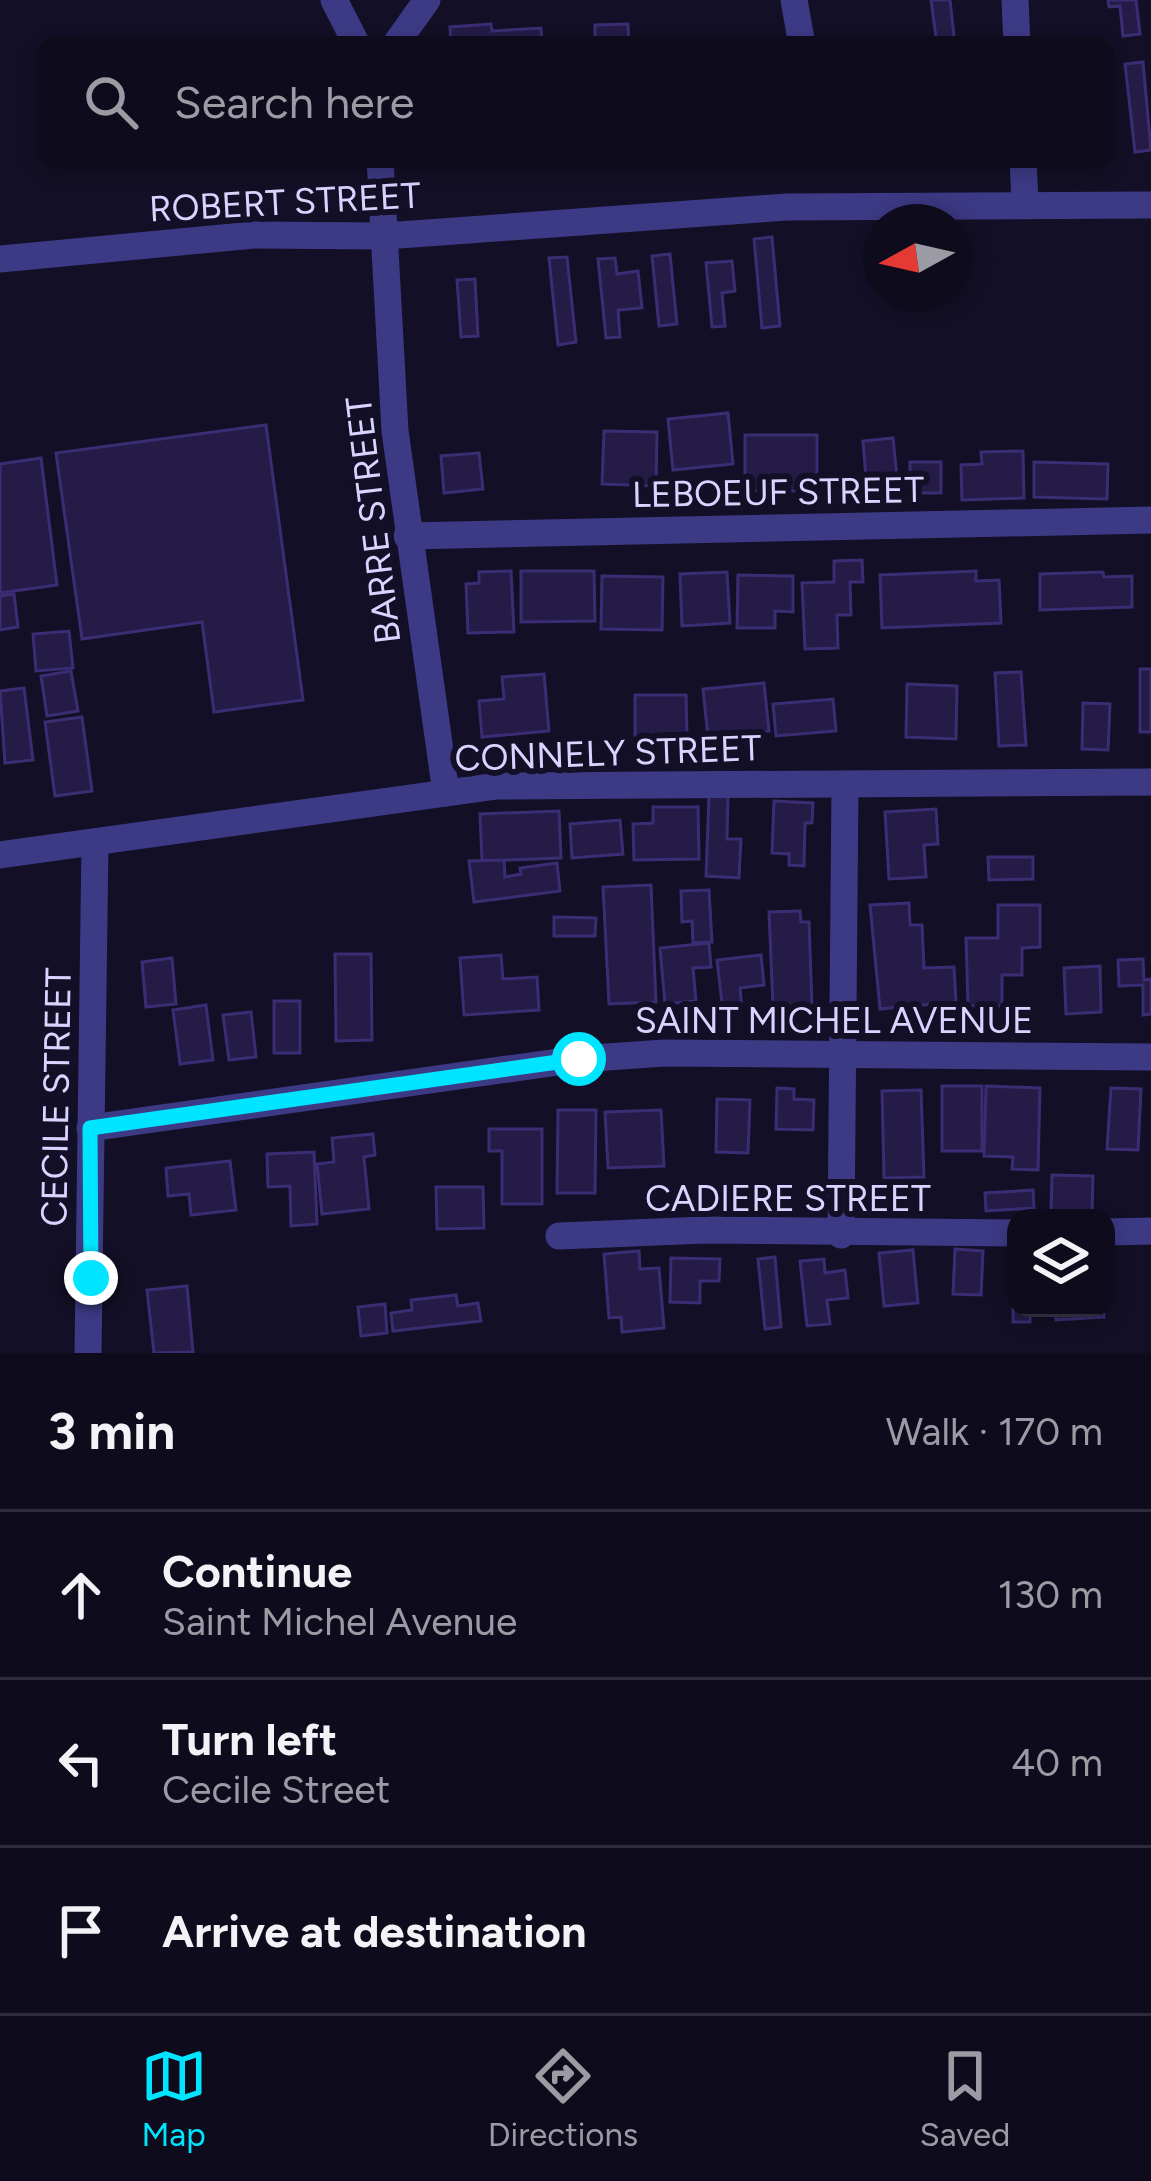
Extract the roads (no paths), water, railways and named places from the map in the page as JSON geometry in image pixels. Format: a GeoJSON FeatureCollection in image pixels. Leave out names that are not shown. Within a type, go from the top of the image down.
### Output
{"type":"FeatureCollection","features":[{"type":"Feature","properties":{"kind":"street"},"geometry":{"type":"LineString","coordinates":[[334,0],[352,36]]}},
{"type":"Feature","properties":{"kind":"street"},"geometry":{"type":"LineString","coordinates":[[401,36],[427,0]]}},
{"type":"Feature","properties":{"kind":"street"},"geometry":{"type":"LineString","coordinates":[[794,0],[800,36]]}},
{"type":"Feature","properties":{"kind":"street"},"geometry":{"type":"LineString","coordinates":[[1015,0],[1017,36]]}},
{"type":"Feature","properties":{"kind":"street","name":"BARRE STREET"},"geometry":{"type":"LineString","coordinates":[[381,168],[395,431],[446,793]]}},
{"type":"Feature","properties":{"kind":"street"},"geometry":{"type":"LineString","coordinates":[[1023,168],[1025,203]]}},
{"type":"Feature","properties":{"kind":"street","name":"ROBERT STREET"},"geometry":{"type":"LineString","coordinates":[[0,260],[254,235],[386,236],[787,207],[1151,205]]}},
{"type":"Feature","properties":{"kind":"street","name":"LEBOEUF STREET"},"geometry":{"type":"LineString","coordinates":[[407,536],[1151,520]]}},
{"type":"Feature","properties":{"kind":"street","name":"CONNELY STREET"},"geometry":{"type":"LineString","coordinates":[[0,855],[446,793],[606,782],[845,786],[1151,782]]}},
{"type":"Feature","properties":{"kind":"street"},"geometry":{"type":"LineString","coordinates":[[841,1235],[845,786]]}},
{"type":"Feature","properties":{"kind":"street","name":"CECILE STREET"},"geometry":{"type":"LineString","coordinates":[[88,1353],[95,842]]}},
{"type":"Feature","properties":{"kind":"street","name":"SAINT MICHEL AVENUE"},"geometry":{"type":"LineString","coordinates":[[90,1128],[579,1059],[664,1053],[1151,1057]]}},
{"type":"Feature","properties":{"kind":"street","name":"CADIERE STREET"},"geometry":{"type":"LineString","coordinates":[[559,1236],[705,1230],[841,1235],[1007,1233]]}},
{"type":"Feature","properties":{"kind":"street"},"geometry":{"type":"LineString","coordinates":[[1115,1232],[1151,1232]]}}]}
